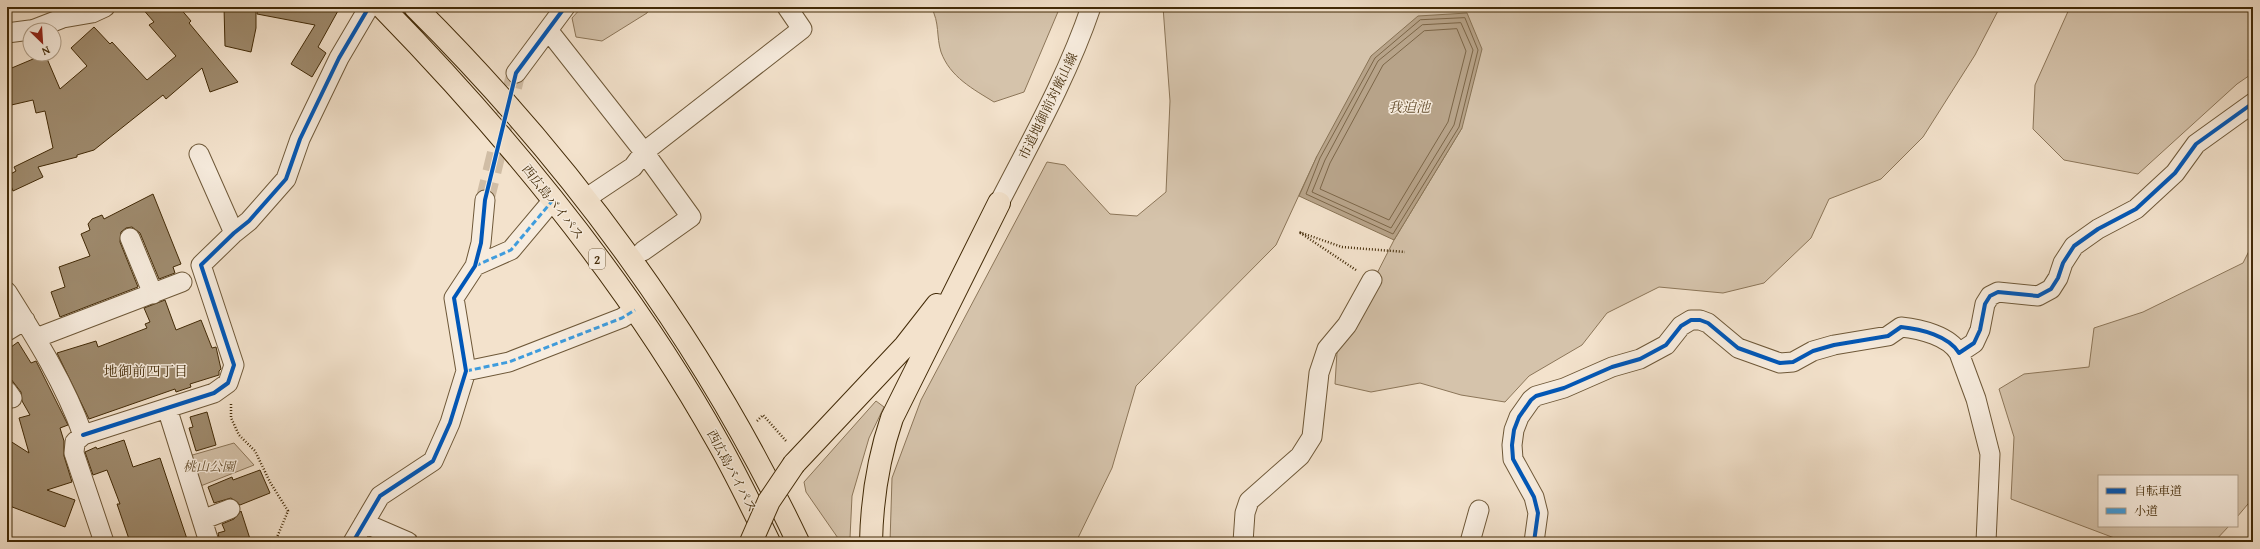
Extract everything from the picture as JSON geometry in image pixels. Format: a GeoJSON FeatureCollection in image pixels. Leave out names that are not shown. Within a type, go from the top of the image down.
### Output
{"type":"FeatureCollection","features":[{"type":"Feature","properties":{"kind":"highway","name":"西広島バイパス"},"geometry":{"type":"LineString","coordinates":[[382,7],[441,68],[553,200],[635,310],[670,363],[719,444],[770,542]]}},
{"type":"Feature","properties":{"kind":"highway","name":"西広島バイパス"},"geometry":{"type":"LineString","coordinates":[[415,7],[511,109],[585,199],[632,262],[686,341],[743,436],[798,542]]}},
{"type":"Feature","properties":{"kind":"highway"},"geometry":{"type":"LineString","coordinates":[[751,542],[792,454],[905,346],[940,301],[968,259],[999,203]]}},
{"type":"Feature","properties":{"kind":"highway"},"geometry":{"type":"LineString","coordinates":[[871,542],[871,511],[875,480],[882,448],[892,418],[999,203]]}},
{"type":"Feature","properties":{"kind":"street"},"geometry":{"type":"LineString","coordinates":[[52,22],[63,18],[92,13],[106,7]]}},
{"type":"Feature","properties":{"kind":"street"},"geometry":{"type":"LineString","coordinates":[[104,542],[74,453],[76,442],[83,435],[214,393],[228,383],[234,364],[201,265],[234,233],[249,222],[286,179],[300,139],[339,58],[369,7]]}},
{"type":"Feature","properties":{"kind":"street"},"geometry":{"type":"LineString","coordinates":[[516,73],[565,7]]}},
{"type":"Feature","properties":{"kind":"street"},"geometry":{"type":"LineString","coordinates":[[585,199],[633,167],[644,152],[802,29],[787,7]]}},
{"type":"Feature","properties":{"kind":"street","name":"市道地御前対厳山線"},"geometry":{"type":"LineString","coordinates":[[999,203],[1055,94],[1081,36],[1091,7]]}},
{"type":"Feature","properties":{"kind":"street"},"geometry":{"type":"LineString","coordinates":[[548,30],[644,152],[691,217],[643,251]]}},
{"type":"Feature","properties":{"kind":"street"},"geometry":{"type":"LineString","coordinates":[[7,33],[22,31]]}},
{"type":"Feature","properties":{"kind":"street"},"geometry":{"type":"LineString","coordinates":[[1959,353],[1974,343],[1980,330],[1985,304],[1990,296],[1998,292],[2038,296],[2051,289],[2058,278],[2063,263],[2074,246],[2098,229],[2136,209],[2175,173],[2196,144],[2253,103]]}},
{"type":"Feature","properties":{"kind":"street"},"geometry":{"type":"LineString","coordinates":[[199,154],[234,233]]}},
{"type":"Feature","properties":{"kind":"street"},"geometry":{"type":"LineString","coordinates":[[353,542],[380,496],[433,461],[450,422],[466,371],[454,298],[475,266],[481,243],[485,200]]}},
{"type":"Feature","properties":{"kind":"street"},"geometry":{"type":"LineString","coordinates":[[475,266],[511,250],[553,200]]}},
{"type":"Feature","properties":{"kind":"street"},"geometry":{"type":"LineString","coordinates":[[130,238],[153,294]]}},
{"type":"Feature","properties":{"kind":"street"},"geometry":{"type":"LineString","coordinates":[[1243,542],[1246,513],[1249,502],[1300,456],[1312,437],[1319,373],[1327,349],[1347,325],[1372,280]]}},
{"type":"Feature","properties":{"kind":"street"},"geometry":{"type":"LineString","coordinates":[[36,338],[182,282]]}},
{"type":"Feature","properties":{"kind":"street"},"geometry":{"type":"LineString","coordinates":[[7,292],[36,338],[72,405],[83,435]]}},
{"type":"Feature","properties":{"kind":"street"},"geometry":{"type":"LineString","coordinates":[[466,371],[516,360],[622,318],[635,310]]}},
{"type":"Feature","properties":{"kind":"street"},"geometry":{"type":"LineString","coordinates":[[7,331],[25,320]]}},
{"type":"Feature","properties":{"kind":"street"},"geometry":{"type":"LineString","coordinates":[[1534,542],[1538,513],[1534,497],[1513,459],[1512,444],[1514,430],[1527,405],[1536,396],[1564,388],[1612,367],[1640,359],[1666,345],[1681,326],[1691,320],[1700,320],[1708,324],[1738,348],[1780,364],[1793,362],[1813,351],[1834,345],[1888,336],[1901,327],[1919,329],[1954,343],[1976,399],[1990,454],[1986,542]]}},
{"type":"Feature","properties":{"kind":"street"},"geometry":{"type":"LineString","coordinates":[[167,408],[209,542]]}},
{"type":"Feature","properties":{"kind":"street"},"geometry":{"type":"LineString","coordinates":[[202,520],[230,509]]}},
{"type":"Feature","properties":{"kind":"street"},"geometry":{"type":"LineString","coordinates":[[1470,542],[1473,516]]}},
{"type":"Feature","properties":{"kind":"street"},"geometry":{"type":"LineString","coordinates":[[364,523],[408,542]]}},
{"type":"Feature","properties":{"kind":"path"},"geometry":{"type":"LineString","coordinates":[[1372,280],[1299,232],[1342,247],[1406,252]]}},
{"type":"Feature","properties":{"kind":"path"},"geometry":{"type":"LineString","coordinates":[[230,400],[231,418],[239,435],[255,451],[270,482],[288,511],[276,542]]}},
{"type":"Feature","properties":{"kind":"path"},"geometry":{"type":"LineString","coordinates":[[763,415],[792,454]]}},
{"type":"Feature","properties":{"kind":"green space"},"geometry":{"type":"Polygon","coordinates":[[[582,7],[650,7],[647,13],[602,41],[576,37],[572,18],[582,7]]]}},
{"type":"Feature","properties":{"kind":"green space"},"geometry":{"type":"Polygon","coordinates":[[[931,7],[1060,7],[1024,92],[994,102],[963,82],[950,69],[941,52],[936,19],[931,7]]]}},
{"type":"Feature","properties":{"kind":"green space"},"geometry":{"type":"Polygon","coordinates":[[[1163,7],[2000,7],[1975,55],[1923,137],[1881,179],[1829,199],[1811,238],[1764,283],[1723,293],[1659,287],[1607,313],[1582,345],[1529,376],[1505,402],[1461,395],[1420,383],[1371,392],[1335,384],[1337,352],[1394,240],[1462,128],[1317,156],[1276,245],[1136,386],[1112,468],[1076,542],[890,542],[892,478],[921,400],[1047,162],[1065,165],[1110,214],[1137,216],[1166,192],[1170,101],[1163,7]]]}},
{"type":"Feature","properties":{"kind":"green space"},"geometry":{"type":"Polygon","coordinates":[[[2070,7],[2253,7],[2253,73],[2237,84],[2138,174],[2064,160],[2033,129],[2035,85],[2070,7]]]}},
{"type":"Feature","properties":{"kind":"green space"},"geometry":{"type":"Polygon","coordinates":[[[2253,243],[2253,498],[2238,516],[2238,475],[2098,475],[2098,527],[2228,527],[2214,542],[2125,542],[2011,499],[2014,437],[1999,389],[2024,374],[2089,367],[2094,328],[2143,312],[2243,263],[2253,243]]]}},
{"type":"Feature","properties":{"kind":"green space"},"geometry":{"type":"Polygon","coordinates":[[[876,401],[884,407],[869,438],[852,496],[850,538],[840,541],[806,492],[804,482],[876,401]]]}},
{"type":"Feature","properties":{"kind":"green space","name":"桃山公園"},"geometry":{"type":"Polygon","coordinates":[[[234,443],[254,465],[198,487],[189,456],[234,443]]]}},
{"type":"Feature","properties":{"kind":"water","name":"我迫池"},"geometry":{"type":"Polygon","coordinates":[[[1467,13],[1482,49],[1462,128],[1394,240],[1299,196],[1317,156],[1371,56],[1418,16],[1467,13]]]}},
{"type":"Feature","properties":{"kind":"building"},"geometry":{"type":"Polygon","coordinates":[[[141,7],[179,7],[191,21],[189,23],[238,82],[210,92],[202,68],[166,99],[163,95],[94,150],[77,155],[77,157],[38,167],[43,177],[13,191],[7,176],[16,171],[14,167],[53,148],[45,111],[36,113],[33,100],[7,106],[7,70],[26,62],[48,62],[60,89],[87,66],[71,48],[94,27],[110,44],[112,42],[147,80],[176,56],[149,25],[154,22],[141,7]]]}},
{"type":"Feature","properties":{"kind":"building"},"geometry":{"type":"Polygon","coordinates":[[[224,7],[256,7],[256,28],[251,52],[225,46],[224,7]]]}},
{"type":"Feature","properties":{"kind":"building"},"geometry":{"type":"Polygon","coordinates":[[[258,7],[339,9],[318,47],[326,53],[312,77],[291,64],[315,25],[257,14],[258,7]]]}},
{"type":"Feature","properties":{"kind":"building"},"geometry":{"type":"Polygon","coordinates":[[[153,194],[181,264],[173,267],[175,273],[159,279],[140,233],[132,227],[126,228],[121,232],[120,242],[138,287],[60,317],[51,292],[65,287],[59,267],[90,256],[81,234],[90,230],[88,224],[92,219],[102,215],[104,219],[153,194]]]}},
{"type":"Feature","properties":{"kind":"building"},"geometry":{"type":"Polygon","coordinates":[[[165,300],[176,330],[201,320],[212,348],[216,347],[221,369],[219,371],[219,375],[190,384],[191,387],[176,392],[175,389],[89,419],[57,353],[96,341],[98,347],[147,328],[145,324],[150,322],[144,308],[165,300]]]}},
{"type":"Feature","properties":{"kind":"building"},"geometry":{"type":"Polygon","coordinates":[[[18,342],[31,363],[36,361],[68,425],[60,428],[64,441],[64,456],[72,482],[47,490],[75,500],[65,527],[7,505],[7,439],[29,453],[19,418],[30,415],[22,401],[21,392],[7,374],[7,350],[18,342]]]}},
{"type":"Feature","properties":{"kind":"building"},"geometry":{"type":"Polygon","coordinates":[[[207,412],[216,445],[196,451],[189,428],[193,427],[190,417],[207,412]]]}},
{"type":"Feature","properties":{"kind":"building"},"geometry":{"type":"Polygon","coordinates":[[[124,440],[133,467],[160,458],[187,539],[177,542],[130,542],[117,504],[120,504],[107,470],[93,475],[85,452],[96,447],[97,449],[124,440]]]}},
{"type":"Feature","properties":{"kind":"building"},"geometry":{"type":"Polygon","coordinates":[[[260,470],[270,493],[240,505],[231,498],[214,503],[208,487],[232,477],[233,480],[260,470]]]}},
{"type":"Feature","properties":{"kind":"building"},"geometry":{"type":"Polygon","coordinates":[[[241,511],[251,542],[220,542],[218,533],[225,531],[222,524],[234,519],[241,511]]]}},
{"type":"Feature","properties":{"kind":"tunnel"},"geometry":{"type":"LineString","coordinates":[[485,200],[516,73]]}},
{"type":"Feature","properties":{"kind":"marked path"},"geometry":{"type":"LineString","coordinates":[[475,266],[511,250],[553,200]]}},
{"type":"Feature","properties":{"kind":"marked path"},"geometry":{"type":"LineString","coordinates":[[466,371],[509,362],[622,318],[635,310]]}},
{"type":"Feature","properties":{"kind":"cycle path"},"geometry":{"type":"LineString","coordinates":[[83,435],[214,393],[228,383],[234,365],[201,265],[234,233],[249,221],[286,179],[300,139],[339,58],[369,7]]}},
{"type":"Feature","properties":{"kind":"cycle path"},"geometry":{"type":"LineString","coordinates":[[353,542],[380,496],[433,461],[450,423],[466,371],[454,298],[475,266],[481,243],[485,200],[516,73],[565,7]]}},
{"type":"Feature","properties":{"kind":"cycle path"},"geometry":{"type":"LineString","coordinates":[[1534,542],[1538,513],[1534,497],[1513,459],[1512,445],[1514,430],[1519,417],[1531,400],[1536,396],[1564,388],[1612,367],[1640,359],[1666,345],[1681,326],[1691,320],[1700,320],[1708,323],[1738,348],[1780,363],[1793,362],[1813,351],[1834,345],[1888,336],[1901,327],[1934,334],[1949,342],[1959,353],[1974,343],[1980,330],[1985,304],[1990,296],[1998,292],[2038,296],[2051,289],[2058,278],[2063,263],[2074,246],[2098,229],[2136,209],[2175,173],[2196,144],[2253,103]]}},
{"type":"Feature","properties":{"kind":"district","name":"地御前四丁目"},"geometry":{"type":"Point","coordinates":[146,371]}}]}
